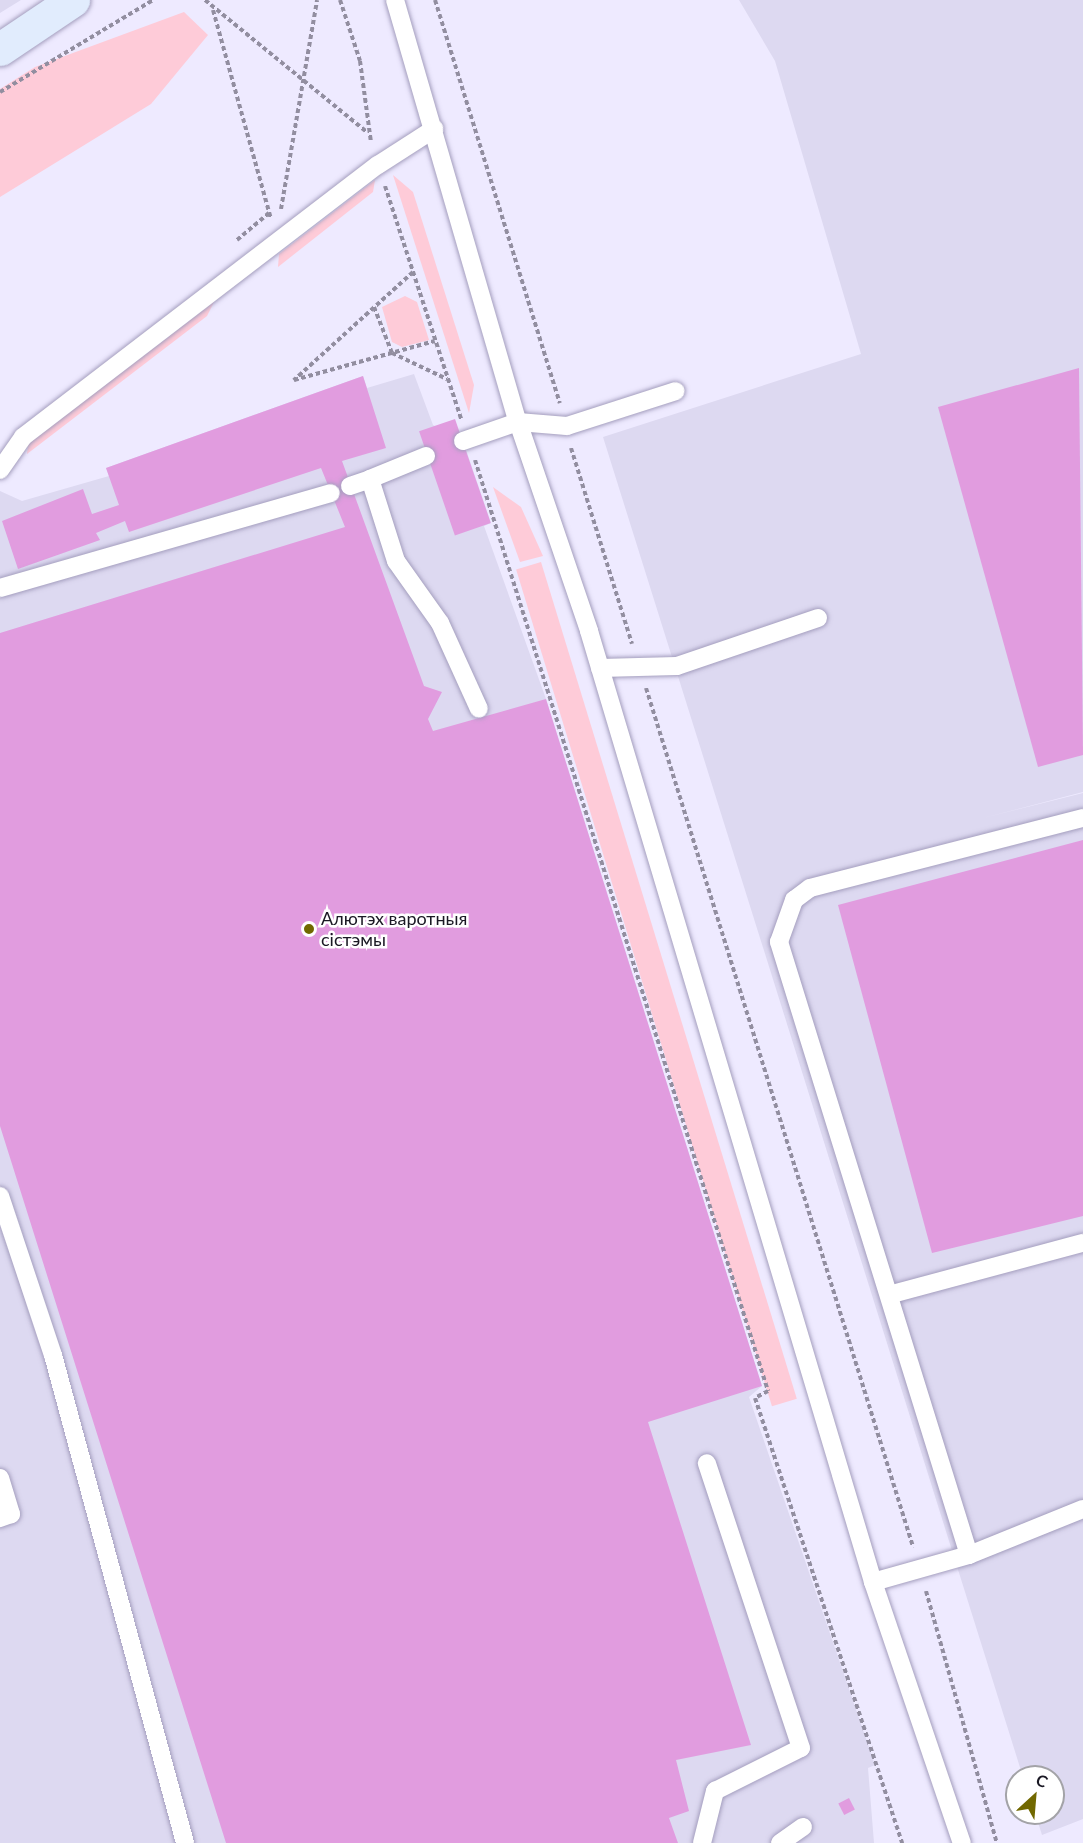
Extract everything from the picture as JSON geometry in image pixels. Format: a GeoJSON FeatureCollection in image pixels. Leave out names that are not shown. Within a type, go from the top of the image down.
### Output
{"type":"FeatureCollection","features":[{"type":"Feature","properties":{"kind":"main road"},"geometry":{"type":"LineString","coordinates":[[0,49],[73,0]]}},
{"type":"Feature","properties":{"kind":"lane"},"geometry":{"type":"LineString","coordinates":[[395,0],[518,422],[600,668],[873,1582],[962,1843]]}},
{"type":"Feature","properties":{"kind":"lane"},"geometry":{"type":"LineString","coordinates":[[0,470],[23,437],[378,165],[434,129]]}},
{"type":"Feature","properties":{"kind":"lane"},"geometry":{"type":"LineString","coordinates":[[465,440],[518,422],[567,426],[676,391]]}},
{"type":"Feature","properties":{"kind":"lane"},"geometry":{"type":"LineString","coordinates":[[350,486],[426,456]]}},
{"type":"Feature","properties":{"kind":"lane"},"geometry":{"type":"LineString","coordinates":[[370,479],[396,561],[440,623],[479,709]]}},
{"type":"Feature","properties":{"kind":"lane"},"geometry":{"type":"LineString","coordinates":[[0,588],[332,493]]}},
{"type":"Feature","properties":{"kind":"lane"},"geometry":{"type":"LineString","coordinates":[[600,668],[640,669],[677,666],[818,618]]}},
{"type":"Feature","properties":{"kind":"lane"},"geometry":{"type":"LineString","coordinates":[[969,1555],[892,1294],[779,942],[794,900],[810,888],[1083,818]]}},
{"type":"Feature","properties":{"kind":"lane"},"geometry":{"type":"LineString","coordinates":[[0,1196],[53,1355],[185,1843]]}},
{"type":"Feature","properties":{"kind":"lane"},"geometry":{"type":"LineString","coordinates":[[892,1294],[1083,1243]]}},
{"type":"Feature","properties":{"kind":"lane"},"geometry":{"type":"LineString","coordinates":[[702,1843],[715,1791],[801,1748],[707,1463]]}},
{"type":"Feature","properties":{"kind":"lane"},"geometry":{"type":"LineString","coordinates":[[0,1478],[11,1514],[0,1518]]}},
{"type":"Feature","properties":{"kind":"lane"},"geometry":{"type":"LineString","coordinates":[[873,1582],[969,1555],[1083,1509]]}},
{"type":"Feature","properties":{"kind":"lane"},"geometry":{"type":"LineString","coordinates":[[780,1843],[804,1827]]}},
{"type":"Feature","properties":{"kind":"path"},"geometry":{"type":"LineString","coordinates":[[0,92],[153,0]]}},
{"type":"Feature","properties":{"kind":"path"},"geometry":{"type":"LineString","coordinates":[[205,0],[213,9],[301,75],[368,133]]}},
{"type":"Feature","properties":{"kind":"path"},"geometry":{"type":"LineString","coordinates":[[277,241],[301,75],[317,0]]}},
{"type":"Feature","properties":{"kind":"path"},"geometry":{"type":"LineString","coordinates":[[340,0],[360,61],[368,133],[768,1391],[755,1398],[902,1843]]}},
{"type":"Feature","properties":{"kind":"path"},"geometry":{"type":"LineString","coordinates":[[435,0],[483,170],[567,426],[573,463],[640,669],[919,1569],[997,1843]]}},
{"type":"Feature","properties":{"kind":"path"},"geometry":{"type":"LineString","coordinates":[[213,9],[277,241]]}},
{"type":"Feature","properties":{"kind":"path"},"geometry":{"type":"LineString","coordinates":[[413,272],[294,380],[435,341]]}},
{"type":"Feature","properties":{"kind":"path"},"geometry":{"type":"LineString","coordinates":[[374,307],[392,353],[448,379]]}},
{"type":"Feature","properties":{"kind":"shaded area"},"geometry":{"type":"Polygon","coordinates":[[[0,0],[21,0],[0,13],[0,0]]]}},
{"type":"Feature","properties":{"kind":"shaded area"},"geometry":{"type":"Polygon","coordinates":[[[739,0],[1083,0],[1083,792],[983,818],[1083,793],[1083,1819],[1042,1835],[1039,1825],[1065,1825],[1065,1765],[1019,1765],[603,437],[861,354],[775,61],[739,0]]]}},
{"type":"Feature","properties":{"kind":"shaded area"},"geometry":{"type":"Polygon","coordinates":[[[184,12],[208,35],[151,104],[0,197],[0,89],[35,67],[184,12]]]}},
{"type":"Feature","properties":{"kind":"shaded area"},"geometry":{"type":"Polygon","coordinates":[[[393,175],[413,192],[474,385],[469,413],[393,175]]]}},
{"type":"Feature","properties":{"kind":"shaded area"},"geometry":{"type":"Polygon","coordinates":[[[375,180],[373,192],[278,267],[279,254],[375,180]]]}},
{"type":"Feature","properties":{"kind":"shaded area"},"geometry":{"type":"Polygon","coordinates":[[[405,296],[417,302],[429,340],[402,347],[392,342],[382,307],[405,296]]]}},
{"type":"Feature","properties":{"kind":"shaded area"},"geometry":{"type":"Polygon","coordinates":[[[214,302],[207,316],[27,454],[28,444],[214,302]]]}},
{"type":"Feature","properties":{"kind":"shaded area","name":"Алютэх варотныя сістэмы"},"geometry":{"type":"Polygon","coordinates":[[[414,374],[433,425],[463,441],[491,523],[484,526],[546,699],[762,1386],[749,1397],[875,1765],[868,1768],[874,1843],[0,1843],[0,491],[22,501],[109,476],[106,468],[363,376],[367,388],[414,374]]]}},
{"type":"Feature","properties":{"kind":"shaded area"},"geometry":{"type":"Polygon","coordinates":[[[493,487],[521,507],[543,556],[520,562],[493,487]]]}},
{"type":"Feature","properties":{"kind":"shaded area"},"geometry":{"type":"Polygon","coordinates":[[[541,562],[797,1399],[772,1406],[516,570],[541,562]]]}},
{"type":"Feature","properties":{"kind":"building"},"geometry":{"type":"Polygon","coordinates":[[[1079,368],[1083,755],[1038,767],[938,407],[1079,368]]]}},
{"type":"Feature","properties":{"kind":"building","name":"Алютэх варотныя сістэмы"},"geometry":{"type":"Polygon","coordinates":[[[363,376],[386,448],[342,461],[424,686],[442,692],[428,719],[433,731],[546,699],[762,1386],[648,1422],[751,1745],[676,1760],[689,1811],[669,1818],[678,1843],[226,1843],[0,1126],[0,633],[345,527],[321,468],[129,532],[125,521],[96,533],[100,540],[18,569],[2,521],[83,489],[92,514],[119,505],[106,468],[363,376]]]}},
{"type":"Feature","properties":{"kind":"building"},"geometry":{"type":"Polygon","coordinates":[[[455,419],[491,523],[455,535],[419,431],[455,419]]]}},
{"type":"Feature","properties":{"kind":"building"},"geometry":{"type":"Polygon","coordinates":[[[1083,840],[1083,1216],[932,1253],[838,905],[1083,840]]]}},
{"type":"Feature","properties":{"kind":"building"},"geometry":{"type":"Polygon","coordinates":[[[849,1798],[855,1810],[844,1815],[838,1803],[849,1798]]]}},
{"type":"Feature","properties":{"kind":"place","name":"Алютэх варотныя сістэмы"},"geometry":{"type":"Point","coordinates":[309,929]}}]}
